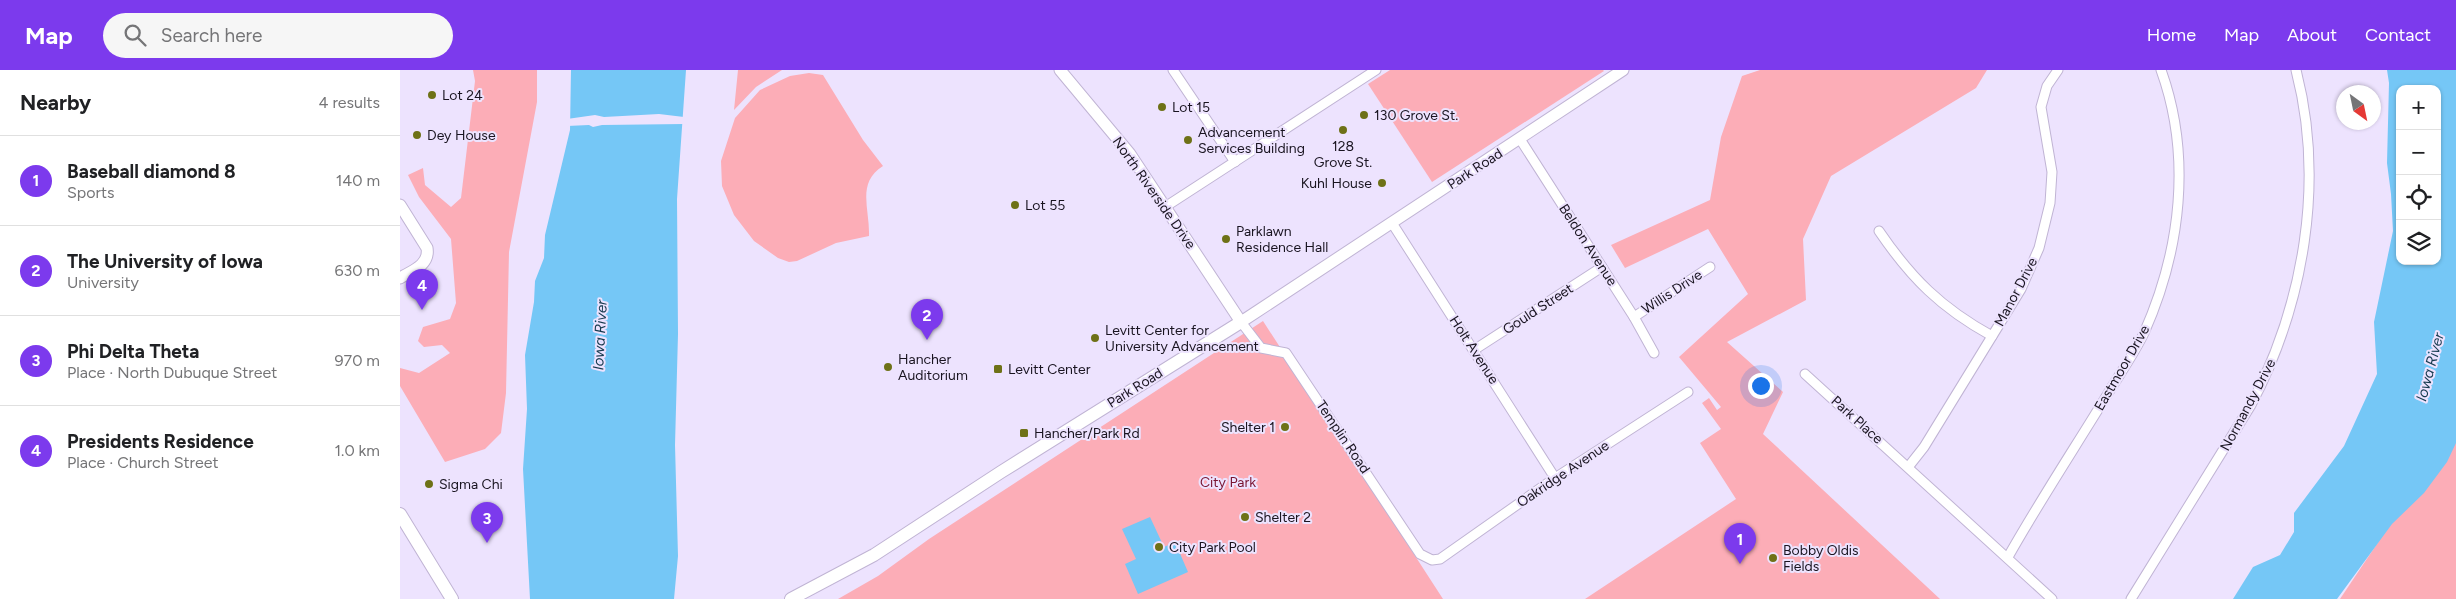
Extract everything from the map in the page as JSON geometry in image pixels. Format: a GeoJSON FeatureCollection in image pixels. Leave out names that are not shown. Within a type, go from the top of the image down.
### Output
{"type":"FeatureCollection","features":[{"type":"Feature","properties":{"kind":"main road","name":"Park Road"},"geometry":{"type":"LineString","coordinates":[[791,599],[874,555],[1001,472],[1240,322]]}},
{"type":"Feature","properties":{"kind":"main road"},"geometry":{"type":"LineString","coordinates":[[400,514],[452,599]]}},
{"type":"Feature","properties":{"kind":"street","name":"North Riverside Drive"},"geometry":{"type":"LineString","coordinates":[[1060,70],[1130,154],[1240,322]]}},
{"type":"Feature","properties":{"kind":"street"},"geometry":{"type":"LineString","coordinates":[[1173,70],[1235,162]]}},
{"type":"Feature","properties":{"kind":"street"},"geometry":{"type":"LineString","coordinates":[[1165,207],[1376,70]]}},
{"type":"Feature","properties":{"kind":"street","name":"Manor Drive"},"geometry":{"type":"LineString","coordinates":[[1908,466],[1924,448],[2029,273],[2047,221],[2052,172],[2041,107],[2046,86],[2058,70]]}},
{"type":"Feature","properties":{"kind":"street","name":"Eastmoor Drive"},"geometry":{"type":"LineString","coordinates":[[2008,557],[2143,334],[2163,284],[2174,238],[2179,168],[2174,122],[2161,70]]}},
{"type":"Feature","properties":{"kind":"street","name":"Normandy Drive"},"geometry":{"type":"LineString","coordinates":[[2131,599],[2251,405],[2265,378],[2288,319],[2304,242],[2308,202],[2307,140],[2296,70]]}},
{"type":"Feature","properties":{"kind":"street","name":"Park Road"},"geometry":{"type":"LineString","coordinates":[[1240,322],[1621,71]]}},
{"type":"Feature","properties":{"kind":"street","name":"Beldon Avenue"},"geometry":{"type":"LineString","coordinates":[[1520,139],[1634,317],[1654,353]]}},
{"type":"Feature","properties":{"kind":"street"},"geometry":{"type":"LineString","coordinates":[[400,205],[427,248],[427,259],[400,278]]}},
{"type":"Feature","properties":{"kind":"street","name":"Holt Avenue"},"geometry":{"type":"LineString","coordinates":[[1392,223],[1555,478]]}},
{"type":"Feature","properties":{"kind":"street"},"geometry":{"type":"LineString","coordinates":[[1879,231],[1912,276],[1930,294],[1949,310],[1992,336]]}},
{"type":"Feature","properties":{"kind":"street","name":"Gould Street"},"geometry":{"type":"LineString","coordinates":[[1474,350],[1602,267]]}},
{"type":"Feature","properties":{"kind":"street","name":"Willis Drive"},"geometry":{"type":"LineString","coordinates":[[1634,317],[1710,267]]}},
{"type":"Feature","properties":{"kind":"street","name":"Templin Road"},"geometry":{"type":"LineString","coordinates":[[1240,322],[1261,348],[1286,353],[1420,554],[1432,560],[1440,559]]}},
{"type":"Feature","properties":{"kind":"street","name":"Park Place"},"geometry":{"type":"LineString","coordinates":[[1805,374],[1908,466]]}},
{"type":"Feature","properties":{"kind":"street","name":"Oakridge Avenue"},"geometry":{"type":"LineString","coordinates":[[1440,559],[1555,478],[1688,392]]}},
{"type":"Feature","properties":{"kind":"street"},"geometry":{"type":"LineString","coordinates":[[1908,466],[2052,599]]}},
{"type":"Feature","properties":{"kind":"green space"},"geometry":{"type":"Polygon","coordinates":[[[473,70],[537,70],[537,102],[509,252],[506,393],[501,433],[485,449],[445,462],[400,386],[400,368],[419,373],[450,353],[442,345],[424,347],[418,341],[423,327],[450,319],[456,303],[451,239],[419,197],[408,175],[423,168],[425,185],[451,207],[461,198],[475,81],[473,70]]]}},
{"type":"Feature","properties":{"kind":"green space"},"geometry":{"type":"Polygon","coordinates":[[[738,70],[782,70],[756,87],[734,110],[738,70]]]}},
{"type":"Feature","properties":{"kind":"green space"},"geometry":{"type":"Polygon","coordinates":[[[1390,70],[1604,71],[1432,182],[1368,84],[1390,70]]]}},
{"type":"Feature","properties":{"kind":"green space"},"geometry":{"type":"Polygon","coordinates":[[[1760,70],[1987,70],[1976,88],[1831,176],[1803,239],[1806,300],[1727,342],[1783,392],[1763,434],[1940,599],[1585,599],[1736,499],[1700,443],[1721,429],[1702,403],[1709,398],[1717,410],[1721,407],[1679,357],[1748,294],[1708,229],[1625,268],[1611,245],[1710,200],[1721,137],[1742,76],[1760,70]]]}},
{"type":"Feature","properties":{"kind":"green space"},"geometry":{"type":"Polygon","coordinates":[[[809,73],[823,75],[863,140],[883,166],[875,173],[867,188],[869,236],[836,243],[797,261],[789,262],[778,258],[754,241],[734,215],[722,186],[721,161],[735,118],[760,90],[790,76],[809,73]]]}},
{"type":"Feature","properties":{"kind":"green space","name":"City Park"},"geometry":{"type":"Polygon","coordinates":[[[1263,321],[1443,599],[838,599],[878,576],[929,539],[1263,321]]]}},
{"type":"Feature","properties":{"kind":"green space"},"geometry":{"type":"Polygon","coordinates":[[[2456,426],[2456,599],[2340,599],[2456,426]]]}},
{"type":"Feature","properties":{"kind":"water","name":"Iowa River"},"geometry":{"type":"Polygon","coordinates":[[[571,70],[686,70],[677,199],[678,334],[675,445],[678,556],[674,599],[530,599],[523,469],[527,409],[525,355],[534,302],[535,281],[544,258],[545,235],[570,130],[571,70]]]}},
{"type":"Feature","properties":{"kind":"water","name":"Iowa River"},"geometry":{"type":"Polygon","coordinates":[[[2387,70],[2456,70],[2456,443],[2447,462],[2424,493],[2392,524],[2337,599],[2233,599],[2253,567],[2280,555],[2294,532],[2294,513],[2344,446],[2377,374],[2374,322],[2393,231],[2387,163],[2389,83],[2387,70]]]}},
{"type":"Feature","properties":{"kind":"water"},"geometry":{"type":"Polygon","coordinates":[[[1150,517],[1164,547],[1175,542],[1188,572],[1138,594],[1125,564],[1136,559],[1122,529],[1150,517]]]}},
{"type":"Feature","properties":{"kind":"pier"},"geometry":{"type":"Polygon","coordinates":[[[659,114],[684,117],[684,124],[567,126],[567,119],[595,115],[604,117],[659,114]]]}},
{"type":"Feature","properties":{"kind":"place","name":"Lot 24"},"geometry":{"type":"Point","coordinates":[432,95]}},
{"type":"Feature","properties":{"kind":"place","name":"Lot 15"},"geometry":{"type":"Point","coordinates":[1162,107]}},
{"type":"Feature","properties":{"kind":"place","name":"130 Grove St."},"geometry":{"type":"Point","coordinates":[1364,115]}},
{"type":"Feature","properties":{"kind":"place","name":"128 Grove St."},"geometry":{"type":"Point","coordinates":[1343,130]}},
{"type":"Feature","properties":{"kind":"place","name":"Dey House"},"geometry":{"type":"Point","coordinates":[417,135]}},
{"type":"Feature","properties":{"kind":"place","name":"Advancement Services Building"},"geometry":{"type":"Point","coordinates":[1188,140]}},
{"type":"Feature","properties":{"kind":"place","name":"Kuhl House"},"geometry":{"type":"Point","coordinates":[1382,183]}},
{"type":"Feature","properties":{"kind":"place","name":"Lot 55"},"geometry":{"type":"Point","coordinates":[1015,205]}},
{"type":"Feature","properties":{"kind":"place","name":"Parklawn Residence Hall"},"geometry":{"type":"Point","coordinates":[1226,239]}},
{"type":"Feature","properties":{"kind":"place","name":"Presidents Residence"},"geometry":{"type":"Point","coordinates":[422,310]}},
{"type":"Feature","properties":{"kind":"place","name":"Levitt Center for University Advancement"},"geometry":{"type":"Point","coordinates":[1095,338]}},
{"type":"Feature","properties":{"kind":"place","name":"The University of Iowa"},"geometry":{"type":"Point","coordinates":[927,340]}},
{"type":"Feature","properties":{"kind":"place","name":"Hancher Auditorium"},"geometry":{"type":"Point","coordinates":[888,367]}},
{"type":"Feature","properties":{"kind":"place","name":"Levitt Center"},"geometry":{"type":"Point","coordinates":[998,369]}},
{"type":"Feature","properties":{"kind":"place","name":"Shelter 1"},"geometry":{"type":"Point","coordinates":[1285,427]}},
{"type":"Feature","properties":{"kind":"place","name":"Hancher/Park Rd"},"geometry":{"type":"Point","coordinates":[1024,433]}},
{"type":"Feature","properties":{"kind":"place","name":"Sigma Chi"},"geometry":{"type":"Point","coordinates":[429,484]}},
{"type":"Feature","properties":{"kind":"place","name":"Shelter 2"},"geometry":{"type":"Point","coordinates":[1245,517]}},
{"type":"Feature","properties":{"kind":"place","name":"Phi Delta Theta"},"geometry":{"type":"Point","coordinates":[487,543]}},
{"type":"Feature","properties":{"kind":"place","name":"City Park Pool"},"geometry":{"type":"Point","coordinates":[1159,547]}},
{"type":"Feature","properties":{"kind":"place","name":"Bobby Oldis Fields"},"geometry":{"type":"Point","coordinates":[1773,558]}},
{"type":"Feature","properties":{"kind":"place","name":"Baseball diamond 8"},"geometry":{"type":"Point","coordinates":[1740,564]}}]}
